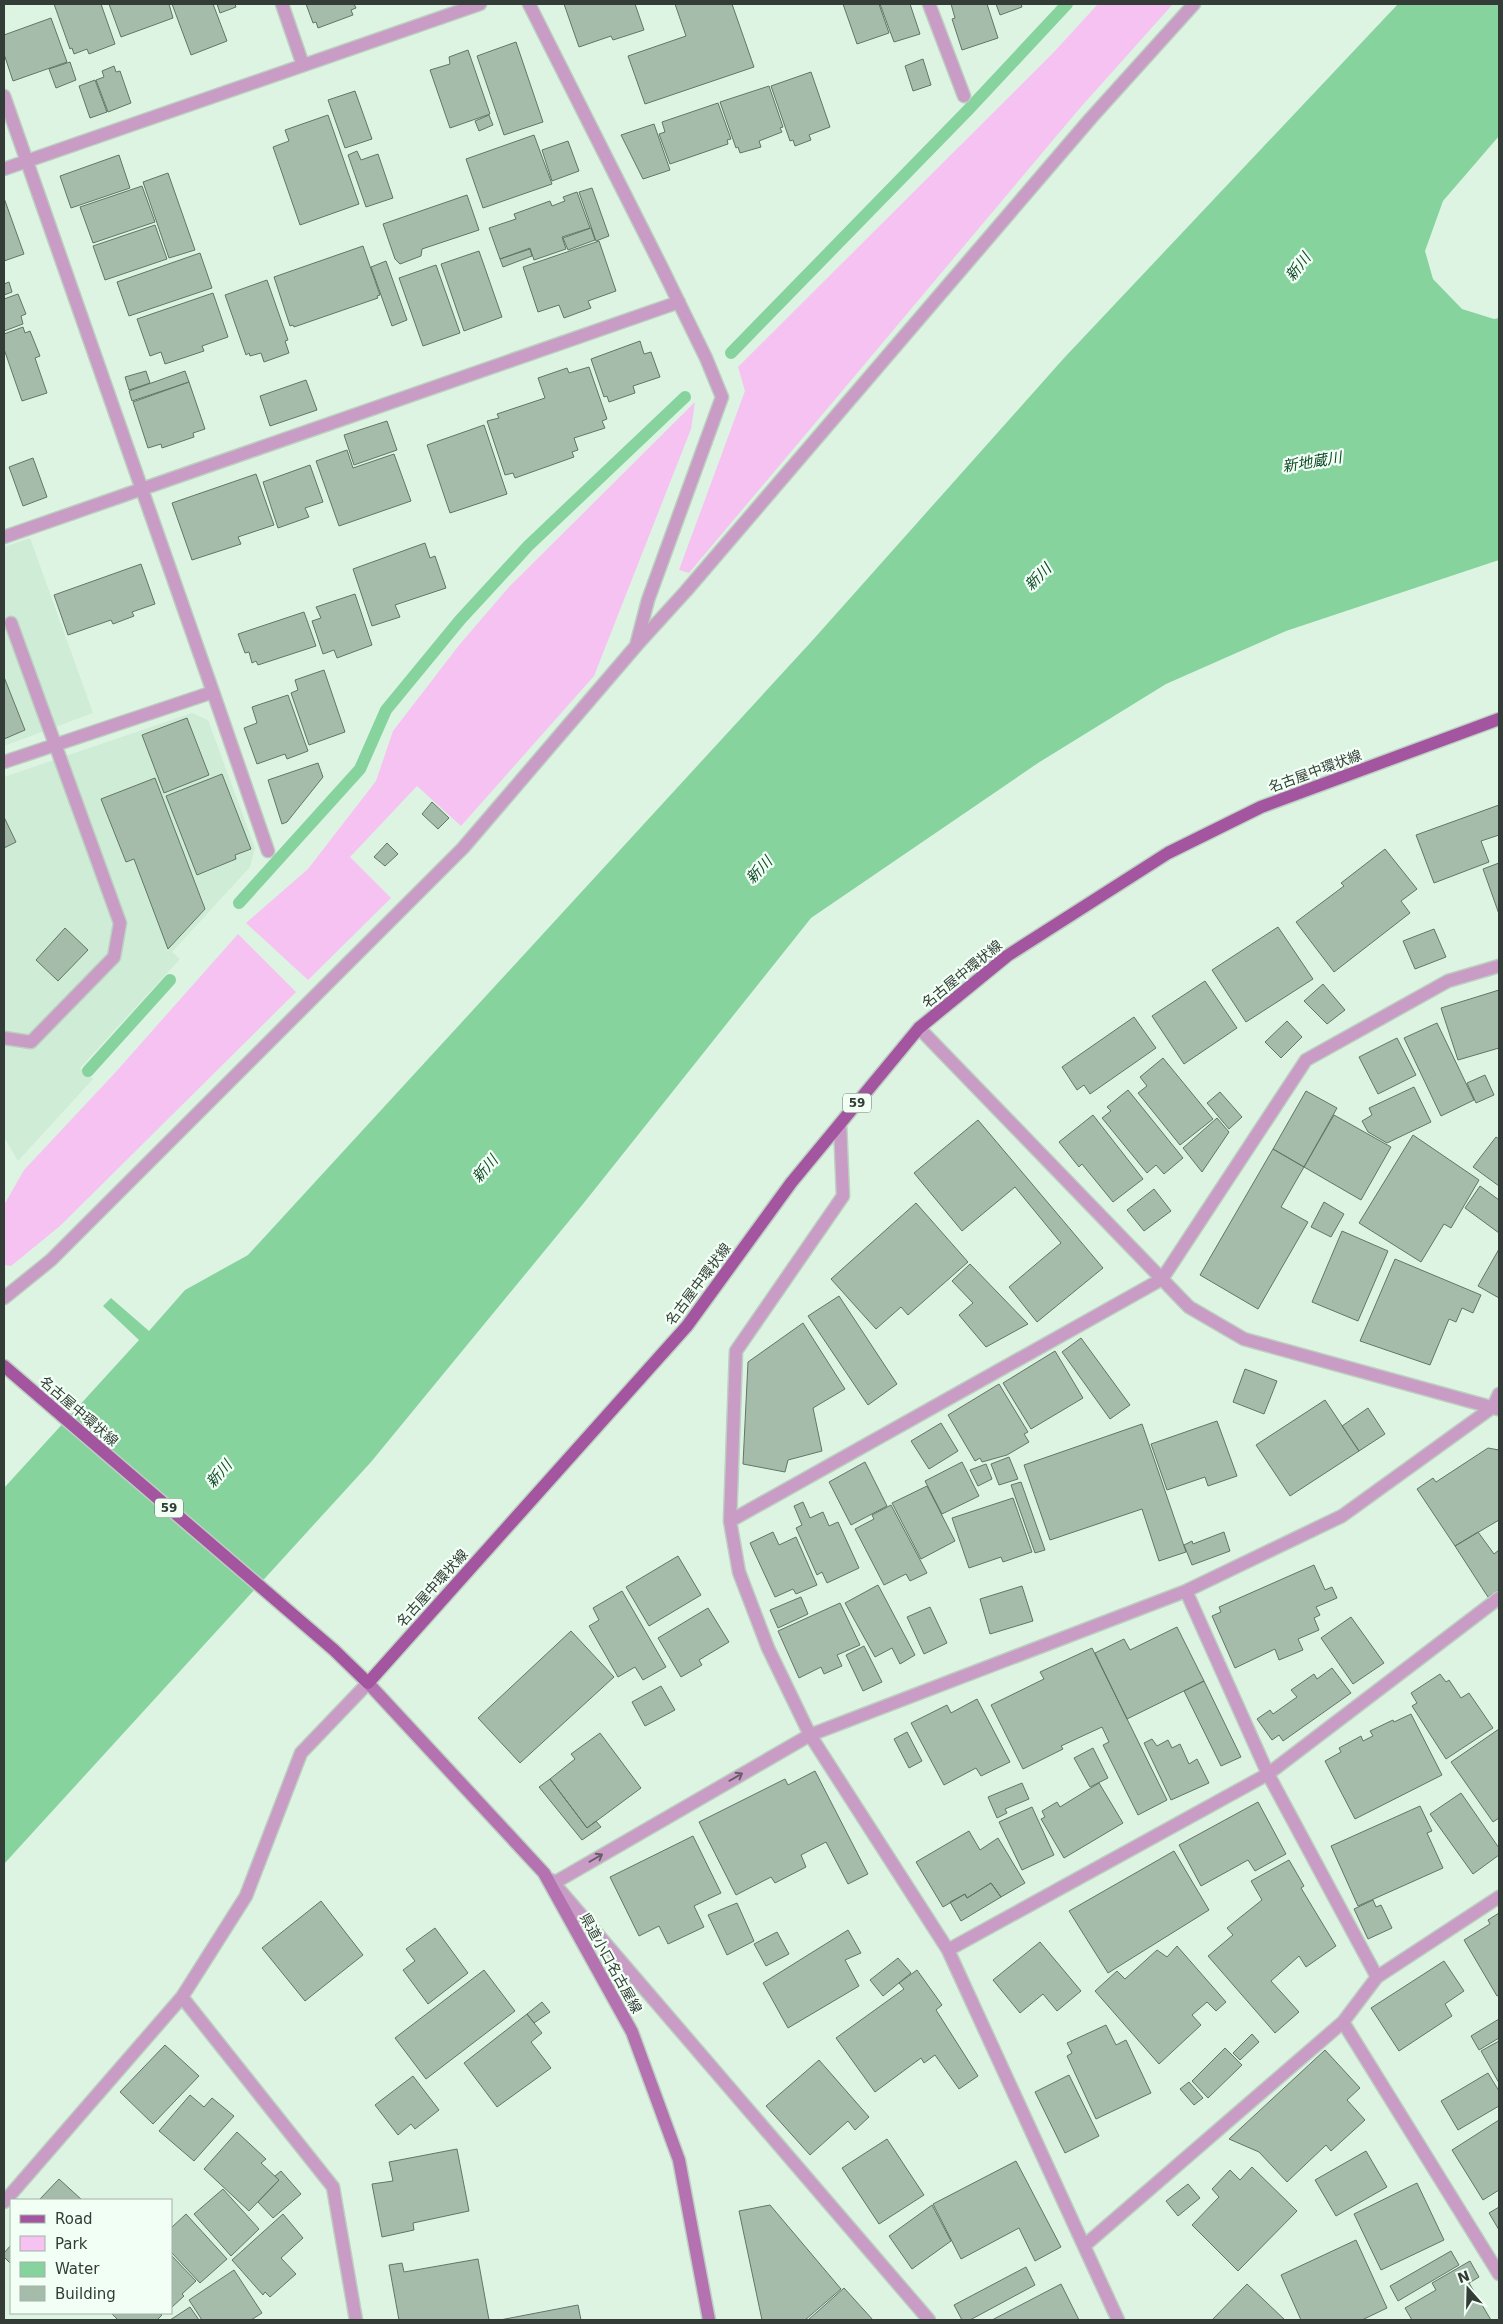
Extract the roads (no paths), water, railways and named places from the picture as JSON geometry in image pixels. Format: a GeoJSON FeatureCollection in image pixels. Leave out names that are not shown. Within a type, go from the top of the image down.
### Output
{"type":"FeatureCollection","features":[{"type":"Feature","properties":{"kind":"main road","name":"名古屋中環状線"},"geometry":{"type":"LineString","coordinates":[[4,1366],[334,1650],[368,1683],[687,1326],[791,1183],[919,1028],[1007,956],[1168,853],[1261,807],[1499,718]]}},
{"type":"Feature","properties":{"kind":"main road","name":"県道小口名古屋線"},"geometry":{"type":"LineString","coordinates":[[368,1683],[544,1873],[632,2032],[679,2160],[709,2320]]}},
{"type":"Feature","properties":{"kind":"street"},"geometry":{"type":"LineString","coordinates":[[282,4],[303,65]]}},
{"type":"Feature","properties":{"kind":"street"},"geometry":{"type":"LineString","coordinates":[[4,169],[480,4]]}},
{"type":"Feature","properties":{"kind":"street"},"geometry":{"type":"LineString","coordinates":[[529,4],[679,302],[722,397],[648,600],[636,646]]}},
{"type":"Feature","properties":{"kind":"street"},"geometry":{"type":"LineString","coordinates":[[929,4],[964,96]]}},
{"type":"Feature","properties":{"kind":"street"},"geometry":{"type":"LineString","coordinates":[[4,1298],[51,1260],[463,848],[1091,118],[1194,4]]}},
{"type":"Feature","properties":{"kind":"street"},"geometry":{"type":"LineString","coordinates":[[4,96],[268,851]]}},
{"type":"Feature","properties":{"kind":"street"},"geometry":{"type":"LineString","coordinates":[[4,537],[679,302]]}},
{"type":"Feature","properties":{"kind":"street"},"geometry":{"type":"LineString","coordinates":[[4,1038],[31,1042],[114,957],[120,923],[11,623]]}},
{"type":"Feature","properties":{"kind":"street"},"geometry":{"type":"LineString","coordinates":[[4,762],[213,692]]}},
{"type":"Feature","properties":{"kind":"street"},"geometry":{"type":"LineString","coordinates":[[730,1522],[1162,1279],[1306,1060],[1448,981],[1499,966]]}},
{"type":"Feature","properties":{"kind":"street"},"geometry":{"type":"LineString","coordinates":[[919,1028],[1189,1307],[1244,1339],[1496,1409]]}},
{"type":"Feature","properties":{"kind":"street"},"geometry":{"type":"LineString","coordinates":[[840,1124],[843,1196],[736,1351],[730,1522],[739,1572],[768,1648],[810,1734],[948,1950],[1118,2320]]}},
{"type":"Feature","properties":{"kind":"street"},"geometry":{"type":"LineString","coordinates":[[554,1883],[810,1734],[1186,1592],[1342,1516],[1496,1409],[1499,1394]]}},
{"type":"Feature","properties":{"kind":"street"},"geometry":{"type":"LineString","coordinates":[[1186,1592],[1268,1774],[1377,1977]]}},
{"type":"Feature","properties":{"kind":"street"},"geometry":{"type":"LineString","coordinates":[[948,1950],[1268,1774],[1499,1598]]}},
{"type":"Feature","properties":{"kind":"street"},"geometry":{"type":"LineString","coordinates":[[4,2202],[182,1997],[246,1896],[301,1752],[368,1683]]}},
{"type":"Feature","properties":{"kind":"street"},"geometry":{"type":"LineString","coordinates":[[544,1873],[930,2320]]}},
{"type":"Feature","properties":{"kind":"street"},"geometry":{"type":"LineString","coordinates":[[1084,2246],[1343,2022],[1377,1977],[1499,1897]]}},
{"type":"Feature","properties":{"kind":"street"},"geometry":{"type":"LineString","coordinates":[[182,1997],[333,2187],[356,2320]]}},
{"type":"Feature","properties":{"kind":"street"},"geometry":{"type":"LineString","coordinates":[[1343,2022],[1499,2274]]}},
{"type":"Feature","properties":{"kind":"water"},"geometry":{"type":"Polygon","coordinates":[[[1398,4],[1499,4],[1499,136],[1443,201],[1425,251],[1433,279],[1462,309],[1494,319],[1499,318],[1499,560],[1286,631],[1166,684],[1038,763],[811,918],[583,1204],[371,1462],[4,1864],[4,1488],[139,1340],[103,1306],[111,1298],[149,1331],[185,1290],[248,1255],[811,642],[1065,357],[1398,4]]]}},
{"type":"Feature","properties":{"kind":"waterway"},"geometry":{"type":"LineString","coordinates":[[731,353],[968,110],[1067,4]]}},
{"type":"Feature","properties":{"kind":"waterway"},"geometry":{"type":"LineString","coordinates":[[239,903],[360,769],[386,710],[460,620],[528,546],[685,397]]}},
{"type":"Feature","properties":{"kind":"waterway"},"geometry":{"type":"LineString","coordinates":[[88,1071],[170,980]]}},
{"type":"Feature","properties":{"kind":"water label","name":"新川"},"geometry":{"type":"Point","coordinates":[1298,267]}},
{"type":"Feature","properties":{"kind":"water label","name":"新地蔵川"},"geometry":{"type":"Point","coordinates":[1312,462]}},
{"type":"Feature","properties":{"kind":"water label","name":"新川"},"geometry":{"type":"Point","coordinates":[1038,577]}},
{"type":"Feature","properties":{"kind":"water label","name":"新川"},"geometry":{"type":"Point","coordinates":[759,870]}},
{"type":"Feature","properties":{"kind":"water label","name":"新川"},"geometry":{"type":"Point","coordinates":[485,1169]}},
{"type":"Feature","properties":{"kind":"water label","name":"新川"},"geometry":{"type":"Point","coordinates":[219,1474]}}]}
